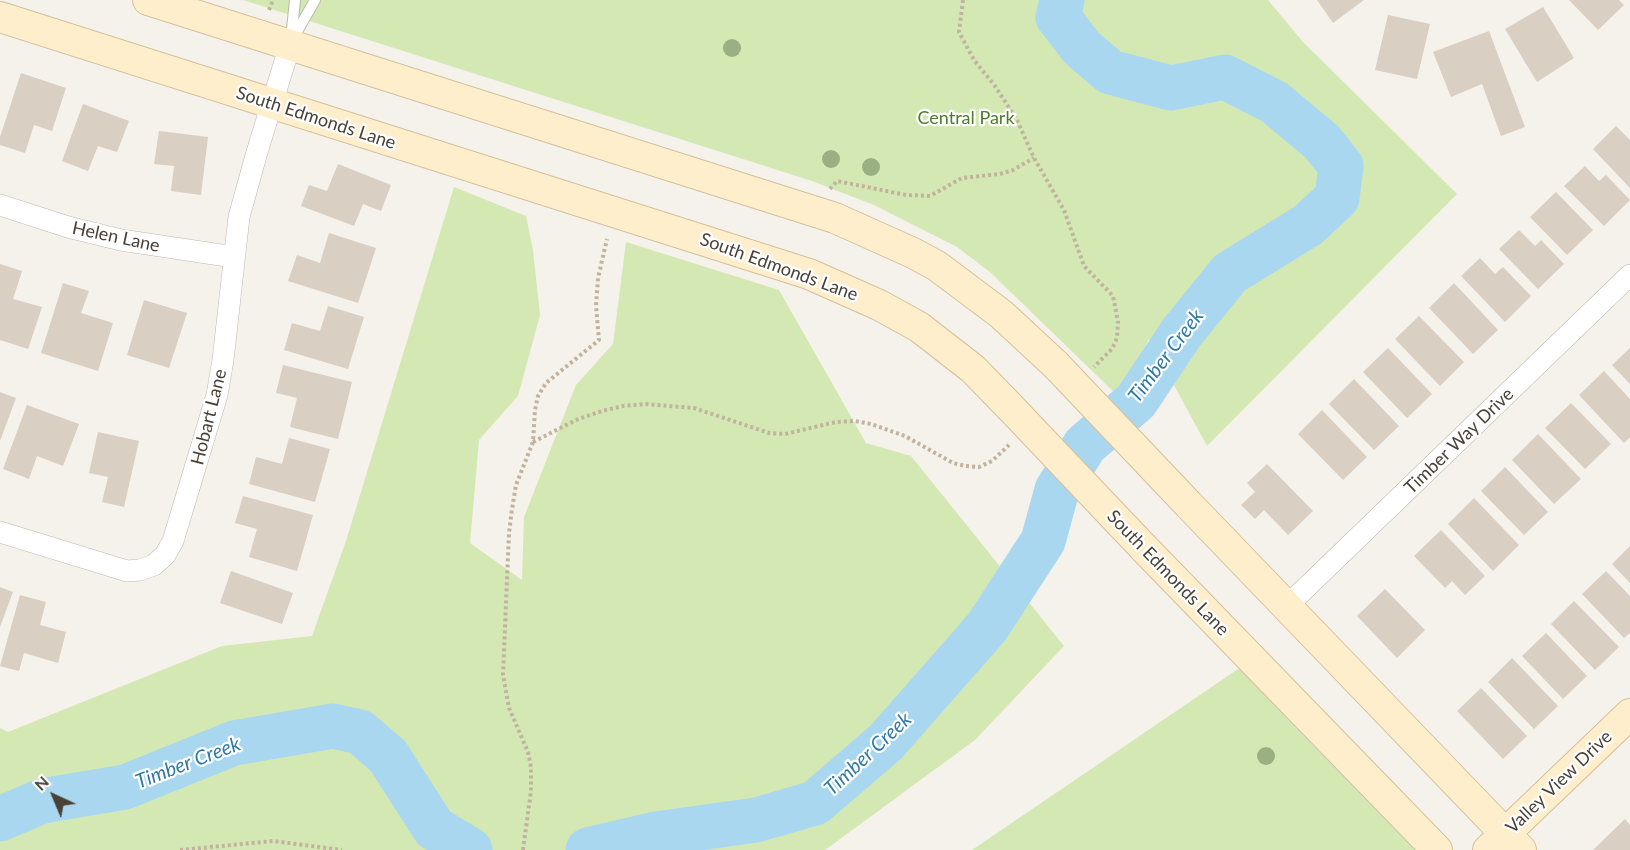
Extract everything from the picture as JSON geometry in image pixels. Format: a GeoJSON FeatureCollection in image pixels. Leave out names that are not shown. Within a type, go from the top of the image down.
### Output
{"type":"FeatureCollection","features":[{"type":"Feature","properties":{"kind":"main road"},"geometry":{"type":"LineString","coordinates":[[148,0],[835,218],[913,253],[936,266],[1001,314],[1056,365],[1286,607],[1505,845]]}},
{"type":"Feature","properties":{"kind":"main road","name":"South Edmonds Lane"},"geometry":{"type":"LineString","coordinates":[[0,16],[809,274],[879,305],[919,327],[973,369],[1437,850]]}},
{"type":"Feature","properties":{"kind":"main road","name":"Valley View Drive"},"geometry":{"type":"LineString","coordinates":[[1505,845],[1630,714]]}},
{"type":"Feature","properties":{"kind":"street"},"geometry":{"type":"LineString","coordinates":[[272,104],[290,45]]}},
{"type":"Feature","properties":{"kind":"street","name":"Hobart Lane"},"geometry":{"type":"LineString","coordinates":[[0,532],[127,571],[140,570],[154,565],[165,555],[173,541],[217,395],[239,217],[272,104]]}},
{"type":"Feature","properties":{"kind":"street","name":"Helen Lane"},"geometry":{"type":"LineString","coordinates":[[0,205],[68,227],[121,240],[234,257]]}},
{"type":"Feature","properties":{"kind":"street","name":"Timber Way Drive"},"geometry":{"type":"LineString","coordinates":[[1286,607],[1630,275]]}},
{"type":"Feature","properties":{"kind":"lane"},"geometry":{"type":"LineString","coordinates":[[290,45],[295,0]]}},
{"type":"Feature","properties":{"kind":"lane"},"geometry":{"type":"LineString","coordinates":[[290,45],[315,0]]}},
{"type":"Feature","properties":{"kind":"path"},"geometry":{"type":"LineString","coordinates":[[269,10],[273,0]]}},
{"type":"Feature","properties":{"kind":"path"},"geometry":{"type":"LineString","coordinates":[[828,192],[837,181],[906,195],[930,196],[963,178],[1000,174],[1013,170],[1034,158]]}},
{"type":"Feature","properties":{"kind":"path"},"geometry":{"type":"LineString","coordinates":[[524,850],[531,791],[531,767],[528,752],[509,708],[503,675],[508,533],[516,485],[533,442],[538,396],[546,383],[599,340],[596,306],[598,278],[608,235]]}},
{"type":"Feature","properties":{"kind":"path"},"geometry":{"type":"LineString","coordinates":[[180,850],[273,841],[342,850]]}},
{"type":"Feature","properties":{"kind":"green space","name":"Central Park"},"geometry":{"type":"Polygon","coordinates":[[[243,0],[1268,0],[1303,42],[1457,194],[1207,446],[1149,339],[1119,397],[990,272],[957,247],[874,205],[812,181],[243,0]]]}},
{"type":"Feature","properties":{"kind":"green space"},"geometry":{"type":"Polygon","coordinates":[[[454,187],[526,216],[533,250],[540,315],[518,396],[479,440],[470,543],[522,580],[524,517],[576,385],[613,344],[626,242],[779,290],[866,443],[911,456],[1064,646],[975,740],[825,850],[0,850],[0,728],[8,732],[222,646],[312,636],[346,541],[454,187]]]}},
{"type":"Feature","properties":{"kind":"green space"},"geometry":{"type":"Polygon","coordinates":[[[1241,667],[1417,850],[972,850],[1241,667]]]}},
{"type":"Feature","properties":{"kind":"building"},"geometry":{"type":"Polygon","coordinates":[[[1317,0],[1364,0],[1333,23],[1317,0]]]}},
{"type":"Feature","properties":{"kind":"building"},"geometry":{"type":"Polygon","coordinates":[[[1569,0],[1619,0],[1624,5],[1598,30],[1569,0]]]}},
{"type":"Feature","properties":{"kind":"building"},"geometry":{"type":"Polygon","coordinates":[[[1543,7],[1574,58],[1537,82],[1505,29],[1543,7]]]}},
{"type":"Feature","properties":{"kind":"building"},"geometry":{"type":"Polygon","coordinates":[[[1388,15],[1430,24],[1417,79],[1375,70],[1388,15]]]}},
{"type":"Feature","properties":{"kind":"building"},"geometry":{"type":"Polygon","coordinates":[[[1489,31],[1525,127],[1501,136],[1482,84],[1451,97],[1433,52],[1489,31]]]}},
{"type":"Feature","properties":{"kind":"building"},"geometry":{"type":"Polygon","coordinates":[[[21,73],[66,88],[52,131],[34,125],[25,153],[0,145],[0,137],[21,73]]]}},
{"type":"Feature","properties":{"kind":"building"},"geometry":{"type":"Polygon","coordinates":[[[83,104],[129,121],[117,152],[98,146],[88,171],[62,161],[83,104]]]}},
{"type":"Feature","properties":{"kind":"building"},"geometry":{"type":"Polygon","coordinates":[[[1616,126],[1630,140],[1630,188],[1593,149],[1616,126]]]}},
{"type":"Feature","properties":{"kind":"building"},"geometry":{"type":"Polygon","coordinates":[[[159,131],[208,137],[201,195],[171,191],[174,166],[154,164],[159,131]]]}},
{"type":"Feature","properties":{"kind":"building"},"geometry":{"type":"Polygon","coordinates":[[[338,164],[391,185],[381,211],[363,204],[354,226],[301,206],[309,185],[327,191],[338,164]]]}},
{"type":"Feature","properties":{"kind":"building"},"geometry":{"type":"Polygon","coordinates":[[[1585,166],[1599,181],[1606,175],[1630,200],[1604,226],[1564,186],[1585,166]]]}},
{"type":"Feature","properties":{"kind":"building"},"geometry":{"type":"Polygon","coordinates":[[[1556,192],[1593,230],[1567,255],[1530,217],[1556,192]]]}},
{"type":"Feature","properties":{"kind":"building"},"geometry":{"type":"Polygon","coordinates":[[[1519,230],[1535,246],[1541,240],[1564,264],[1538,289],[1499,249],[1519,230]]]}},
{"type":"Feature","properties":{"kind":"building"},"geometry":{"type":"Polygon","coordinates":[[[329,233],[376,248],[358,303],[288,281],[297,255],[320,263],[329,233]]]}},
{"type":"Feature","properties":{"kind":"building"},"geometry":{"type":"Polygon","coordinates":[[[1480,258],[1495,274],[1503,267],[1531,296],[1505,322],[1461,276],[1480,258]]]}},
{"type":"Feature","properties":{"kind":"building"},"geometry":{"type":"Polygon","coordinates":[[[0,264],[22,271],[13,299],[42,307],[28,349],[0,340],[0,264]]]}},
{"type":"Feature","properties":{"kind":"building"},"geometry":{"type":"Polygon","coordinates":[[[63,283],[89,291],[81,313],[113,323],[98,371],[41,353],[63,283]]]}},
{"type":"Feature","properties":{"kind":"building"},"geometry":{"type":"Polygon","coordinates":[[[1454,283],[1498,330],[1473,354],[1429,308],[1454,283]]]}},
{"type":"Feature","properties":{"kind":"building"},"geometry":{"type":"Polygon","coordinates":[[[144,300],[187,313],[169,368],[127,355],[144,300]]]}},
{"type":"Feature","properties":{"kind":"building"},"geometry":{"type":"Polygon","coordinates":[[[328,306],[364,317],[348,369],[284,350],[292,323],[320,331],[328,306]]]}},
{"type":"Feature","properties":{"kind":"building"},"geometry":{"type":"Polygon","coordinates":[[[1419,316],[1464,362],[1440,386],[1395,339],[1419,316]]]}},
{"type":"Feature","properties":{"kind":"building"},"geometry":{"type":"Polygon","coordinates":[[[1388,348],[1432,394],[1407,418],[1363,372],[1388,348]]]}},
{"type":"Feature","properties":{"kind":"building"},"geometry":{"type":"Polygon","coordinates":[[[1630,348],[1630,384],[1612,365],[1630,348]]]}},
{"type":"Feature","properties":{"kind":"building"},"geometry":{"type":"Polygon","coordinates":[[[283,365],[352,382],[338,439],[290,427],[297,398],[276,393],[283,365]]]}},
{"type":"Feature","properties":{"kind":"building"},"geometry":{"type":"Polygon","coordinates":[[[1604,371],[1630,399],[1630,437],[1624,443],[1579,395],[1604,371]]]}},
{"type":"Feature","properties":{"kind":"building"},"geometry":{"type":"Polygon","coordinates":[[[1354,379],[1399,426],[1374,450],[1329,404],[1354,379]]]}},
{"type":"Feature","properties":{"kind":"building"},"geometry":{"type":"Polygon","coordinates":[[[0,392],[16,398],[0,441],[0,392]]]}},
{"type":"Feature","properties":{"kind":"building"},"geometry":{"type":"Polygon","coordinates":[[[1571,403],[1611,444],[1585,469],[1545,428],[1571,403]]]}},
{"type":"Feature","properties":{"kind":"building"},"geometry":{"type":"Polygon","coordinates":[[[27,405],[79,424],[63,466],[37,456],[29,479],[3,469],[27,405]]]}},
{"type":"Feature","properties":{"kind":"building"},"geometry":{"type":"Polygon","coordinates":[[[1322,410],[1367,457],[1343,480],[1298,434],[1322,410]]]}},
{"type":"Feature","properties":{"kind":"building"},"geometry":{"type":"Polygon","coordinates":[[[98,432],[139,441],[124,507],[102,502],[108,477],[89,473],[98,432]]]}},
{"type":"Feature","properties":{"kind":"building"},"geometry":{"type":"Polygon","coordinates":[[[1538,434],[1581,479],[1554,504],[1512,460],[1538,434]]]}},
{"type":"Feature","properties":{"kind":"building"},"geometry":{"type":"Polygon","coordinates":[[[289,438],[330,449],[315,502],[249,484],[256,457],[282,464],[289,438]]]}},
{"type":"Feature","properties":{"kind":"building"},"geometry":{"type":"Polygon","coordinates":[[[1267,464],[1313,511],[1288,535],[1264,510],[1255,519],[1241,505],[1255,492],[1247,483],[1267,464]]]}},
{"type":"Feature","properties":{"kind":"building"},"geometry":{"type":"Polygon","coordinates":[[[1505,467],[1548,512],[1524,535],[1481,491],[1505,467]]]}},
{"type":"Feature","properties":{"kind":"building"},"geometry":{"type":"Polygon","coordinates":[[[243,496],[313,515],[297,571],[249,557],[257,529],[235,523],[243,496]]]}},
{"type":"Feature","properties":{"kind":"building"},"geometry":{"type":"Polygon","coordinates":[[[1474,498],[1519,545],[1493,571],[1448,524],[1474,498]]]}},
{"type":"Feature","properties":{"kind":"building"},"geometry":{"type":"Polygon","coordinates":[[[1441,530],[1485,576],[1465,595],[1452,581],[1445,588],[1414,556],[1441,530]]]}},
{"type":"Feature","properties":{"kind":"building"},"geometry":{"type":"Polygon","coordinates":[[[1630,546],[1630,583],[1612,564],[1630,546]]]}},
{"type":"Feature","properties":{"kind":"building"},"geometry":{"type":"Polygon","coordinates":[[[231,571],[293,593],[282,624],[220,603],[231,571]]]}},
{"type":"Feature","properties":{"kind":"building"},"geometry":{"type":"Polygon","coordinates":[[[1606,571],[1630,596],[1630,633],[1624,638],[1582,594],[1606,571]]]}},
{"type":"Feature","properties":{"kind":"building"},"geometry":{"type":"Polygon","coordinates":[[[0,587],[13,592],[0,627],[0,587]]]}},
{"type":"Feature","properties":{"kind":"building"},"geometry":{"type":"Polygon","coordinates":[[[1385,589],[1425,630],[1397,658],[1357,616],[1385,589]]]}},
{"type":"Feature","properties":{"kind":"building"},"geometry":{"type":"Polygon","coordinates":[[[20,595],[46,602],[40,625],[66,632],[58,663],[24,653],[19,671],[0,666],[20,595]]]}},
{"type":"Feature","properties":{"kind":"building"},"geometry":{"type":"Polygon","coordinates":[[[1574,601],[1619,647],[1595,670],[1551,624],[1574,601]]]}},
{"type":"Feature","properties":{"kind":"building"},"geometry":{"type":"Polygon","coordinates":[[[1546,633],[1587,676],[1563,699],[1522,656],[1546,633]]]}},
{"type":"Feature","properties":{"kind":"building"},"geometry":{"type":"Polygon","coordinates":[[[1512,658],[1558,706],[1534,729],[1488,682],[1512,658]]]}},
{"type":"Feature","properties":{"kind":"building"},"geometry":{"type":"Polygon","coordinates":[[[1481,688],[1527,736],[1503,759],[1457,711],[1481,688]]]}},
{"type":"Feature","properties":{"kind":"building"},"geometry":{"type":"Polygon","coordinates":[[[1625,819],[1630,825],[1630,850],[1593,850],[1625,819]]]}},
{"type":"Feature","properties":{"kind":"waterway","name":"Timber Creek"},"geometry":{"type":"LineString","coordinates":[[588,850],[656,834],[756,820],[815,803],[886,742],[987,627],[1043,541],[1057,490],[1085,445],[1136,401],[1182,332],[1230,273],[1308,225],[1337,198],[1341,166],[1322,142],[1274,102],[1225,77],[1171,88],[1110,72],[1082,48],[1058,17],[1062,0]]}},
{"type":"Feature","properties":{"kind":"waterway","name":"Timber Creek"},"geometry":{"type":"LineString","coordinates":[[0,819],[42,801],[125,787],[234,743],[333,726],[360,732],[388,756],[434,828],[470,850]]}}]}
